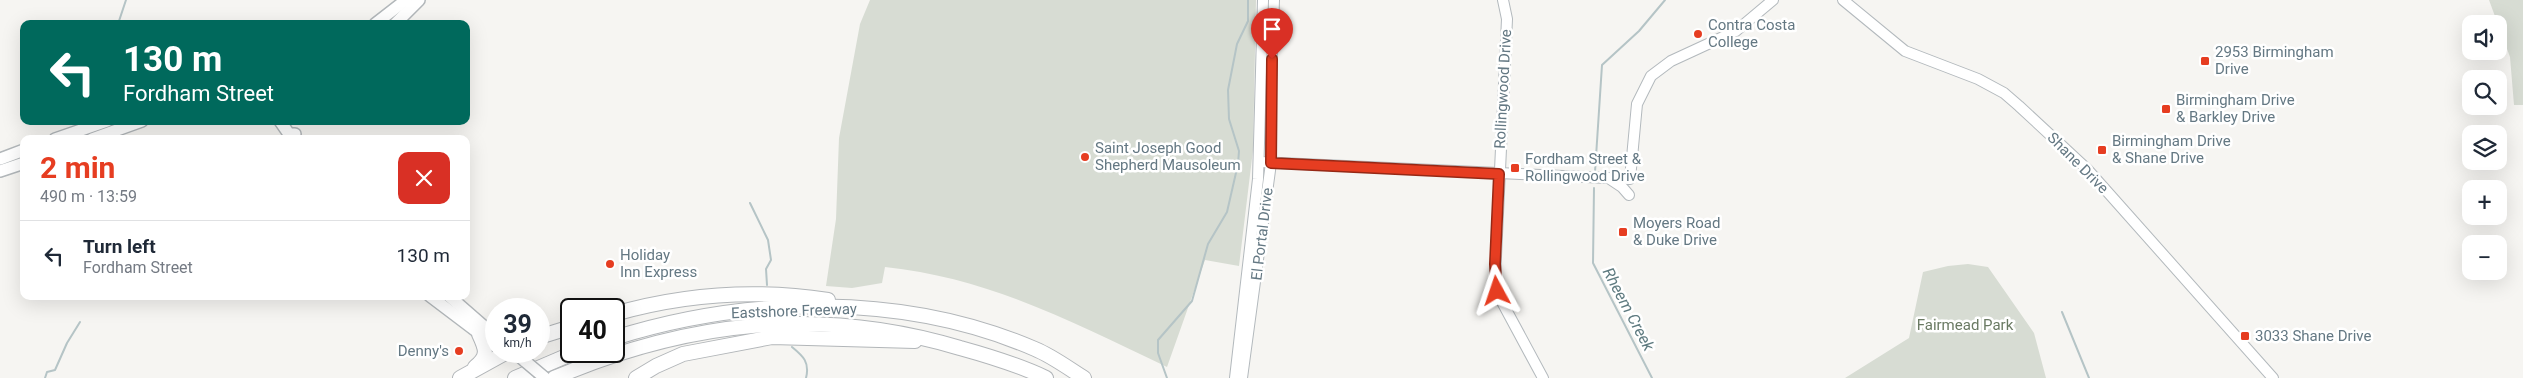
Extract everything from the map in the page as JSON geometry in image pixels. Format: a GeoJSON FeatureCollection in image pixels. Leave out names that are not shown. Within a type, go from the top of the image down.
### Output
{"type":"FeatureCollection","features":[{"type":"Feature","properties":{"kind":"highway"},"geometry":{"type":"LineString","coordinates":[[625,311],[665,302],[724,295],[797,296],[891,310]]}},
{"type":"Feature","properties":{"kind":"highway","name":"Eastshore Freeway"},"geometry":{"type":"LineString","coordinates":[[625,335],[687,318],[729,312],[827,306],[891,310],[994,334],[1037,350],[1084,378]]}},
{"type":"Feature","properties":{"kind":"highway","name":"Eastshore Freeway"},"geometry":{"type":"LineString","coordinates":[[554,378],[609,355],[691,333],[730,327],[780,323],[856,325],[896,331],[939,341],[1006,362],[1046,378]]}},
{"type":"Feature","properties":{"kind":"highway"},"geometry":{"type":"LineString","coordinates":[[462,377],[484,359],[486,352],[479,334]]}},
{"type":"Feature","properties":{"kind":"highway"},"geometry":{"type":"LineString","coordinates":[[636,378],[682,354],[772,337],[939,341]]}},
{"type":"Feature","properties":{"kind":"highway"},"geometry":{"type":"LineString","coordinates":[[515,378],[560,359]]}},
{"type":"Feature","properties":{"kind":"highway"},"geometry":{"type":"LineString","coordinates":[[462,377],[487,363]]}},
{"type":"Feature","properties":{"kind":"main road"},"geometry":{"type":"LineString","coordinates":[[381,20],[414,1]]}},
{"type":"Feature","properties":{"kind":"main road"},"geometry":{"type":"LineString","coordinates":[[398,20],[414,1]]}},
{"type":"Feature","properties":{"kind":"main road"},"geometry":{"type":"LineString","coordinates":[[72,135],[97,125]]}},
{"type":"Feature","properties":{"kind":"main road"},"geometry":{"type":"LineString","coordinates":[[103,135],[131,125]]}},
{"type":"Feature","properties":{"kind":"main road"},"geometry":{"type":"LineString","coordinates":[[282,125],[290,135]]}},
{"type":"Feature","properties":{"kind":"main road"},"geometry":{"type":"LineString","coordinates":[[0,159],[20,152]]}},
{"type":"Feature","properties":{"kind":"main road"},"geometry":{"type":"LineString","coordinates":[[0,171],[20,164]]}},
{"type":"Feature","properties":{"kind":"main road"},"geometry":{"type":"LineString","coordinates":[[435,300],[485,338]]}},
{"type":"Feature","properties":{"kind":"main road"},"geometry":{"type":"LineString","coordinates":[[454,300],[485,327]]}},
{"type":"Feature","properties":{"kind":"main road"},"geometry":{"type":"LineString","coordinates":[[527,363],[545,378]]}},
{"type":"Feature","properties":{"kind":"street","name":"El Portal Drive"},"geometry":{"type":"LineString","coordinates":[[1235,378],[1259,162],[1263,0]]}},
{"type":"Feature","properties":{"kind":"street","name":"El Portal Drive"},"geometry":{"type":"LineString","coordinates":[[1242,378],[1271,163],[1271,78],[1274,0]]}},
{"type":"Feature","properties":{"kind":"street","name":"Rollingwood Drive"},"geometry":{"type":"LineString","coordinates":[[1503,0],[1507,20],[1495,264],[1497,291],[1543,378]]}},
{"type":"Feature","properties":{"kind":"street"},"geometry":{"type":"LineString","coordinates":[[1259,162],[1630,179],[1636,104],[1651,76],[1671,61],[1736,31],[1772,0]]}},
{"type":"Feature","properties":{"kind":"street","name":"Shane Drive"},"geometry":{"type":"LineString","coordinates":[[1843,0],[1905,51],[1923,60],[1978,79],[2004,93],[2019,106],[2081,163],[2274,378]]}},
{"type":"Feature","properties":{"kind":"street"},"geometry":{"type":"LineString","coordinates":[[1609,178],[1622,186],[1629,195]]}},
{"type":"Feature","properties":{"kind":"green space"},"geometry":{"type":"Polygon","coordinates":[[[870,0],[1256,0],[1253,150],[1239,266],[1205,260],[1167,367],[1065,319],[996,292],[960,281],[885,267],[882,283],[852,288],[826,286],[836,219],[839,138],[860,24],[870,0]]]}},
{"type":"Feature","properties":{"kind":"green space"},"geometry":{"type":"Polygon","coordinates":[[[2489,0],[2523,0],[2523,105],[2514,105],[2510,57],[2507,49],[2507,15],[2495,15],[2489,0]]]}},
{"type":"Feature","properties":{"kind":"green space","name":"Fairmead Park"},"geometry":{"type":"Polygon","coordinates":[[[1968,264],[1988,267],[2034,333],[2046,378],[1845,378],[1909,338],[1923,272],[1948,266],[1968,264]]]}},
{"type":"Feature","properties":{"kind":"waterway"},"geometry":{"type":"LineString","coordinates":[[119,20],[126,0]]}},
{"type":"Feature","properties":{"kind":"waterway"},"geometry":{"type":"LineString","coordinates":[[1167,378],[1158,353],[1158,340],[1192,301],[1208,244],[1227,212],[1238,164],[1239,151],[1229,119],[1228,90],[1237,44],[1248,21],[1248,0]]}},
{"type":"Feature","properties":{"kind":"waterway","name":"Rheem Creek"},"geometry":{"type":"LineString","coordinates":[[1595,172],[1602,65],[1639,31],[1665,0]]}},
{"type":"Feature","properties":{"kind":"waterway","name":"Rheem Creek"},"geometry":{"type":"LineString","coordinates":[[1594,188],[1593,263],[1652,378]]}},
{"type":"Feature","properties":{"kind":"waterway"},"geometry":{"type":"LineString","coordinates":[[750,203],[768,240],[771,260],[766,269],[767,285]]}},
{"type":"Feature","properties":{"kind":"waterway"},"geometry":{"type":"LineString","coordinates":[[2062,312],[2089,378]]}},
{"type":"Feature","properties":{"kind":"waterway"},"geometry":{"type":"LineString","coordinates":[[45,378],[47,372],[55,370],[67,343],[80,322]]}},
{"type":"Feature","properties":{"kind":"waterway"},"geometry":{"type":"LineString","coordinates":[[792,347],[805,360],[807,368],[806,378]]}},
{"type":"Feature","properties":{"kind":"place","name":"Contra Costa College"},"geometry":{"type":"Point","coordinates":[1698,34]}},
{"type":"Feature","properties":{"kind":"place","name":"2953 Birmingham Drive"},"geometry":{"type":"Point","coordinates":[2205,61]}},
{"type":"Feature","properties":{"kind":"place","name":"Birmingham Drive & Barkley Drive"},"geometry":{"type":"Point","coordinates":[2166,109]}},
{"type":"Feature","properties":{"kind":"place","name":"Birmingham Drive & Shane Drive"},"geometry":{"type":"Point","coordinates":[2102,150]}},
{"type":"Feature","properties":{"kind":"place","name":"Saint Joseph Good Shepherd Mausoleum"},"geometry":{"type":"Point","coordinates":[1085,157]}},
{"type":"Feature","properties":{"kind":"place","name":"Fordham Street & Rollingwood Drive"},"geometry":{"type":"Point","coordinates":[1515,168]}},
{"type":"Feature","properties":{"kind":"place","name":"Moyers Road & Duke Drive"},"geometry":{"type":"Point","coordinates":[1623,232]}},
{"type":"Feature","properties":{"kind":"place","name":"Holiday Inn Express"},"geometry":{"type":"Point","coordinates":[610,264]}},
{"type":"Feature","properties":{"kind":"place","name":"3033 Shane Drive"},"geometry":{"type":"Point","coordinates":[2245,336]}},
{"type":"Feature","properties":{"kind":"place","name":"Denny's"},"geometry":{"type":"Point","coordinates":[459,351]}},
{"type":"Feature","properties":{"kind":"route"},"geometry":{"type":"LineString","coordinates":[[1272,59],[1271,163],[1499,174],[1495,264],[1497,291]]}}]}
